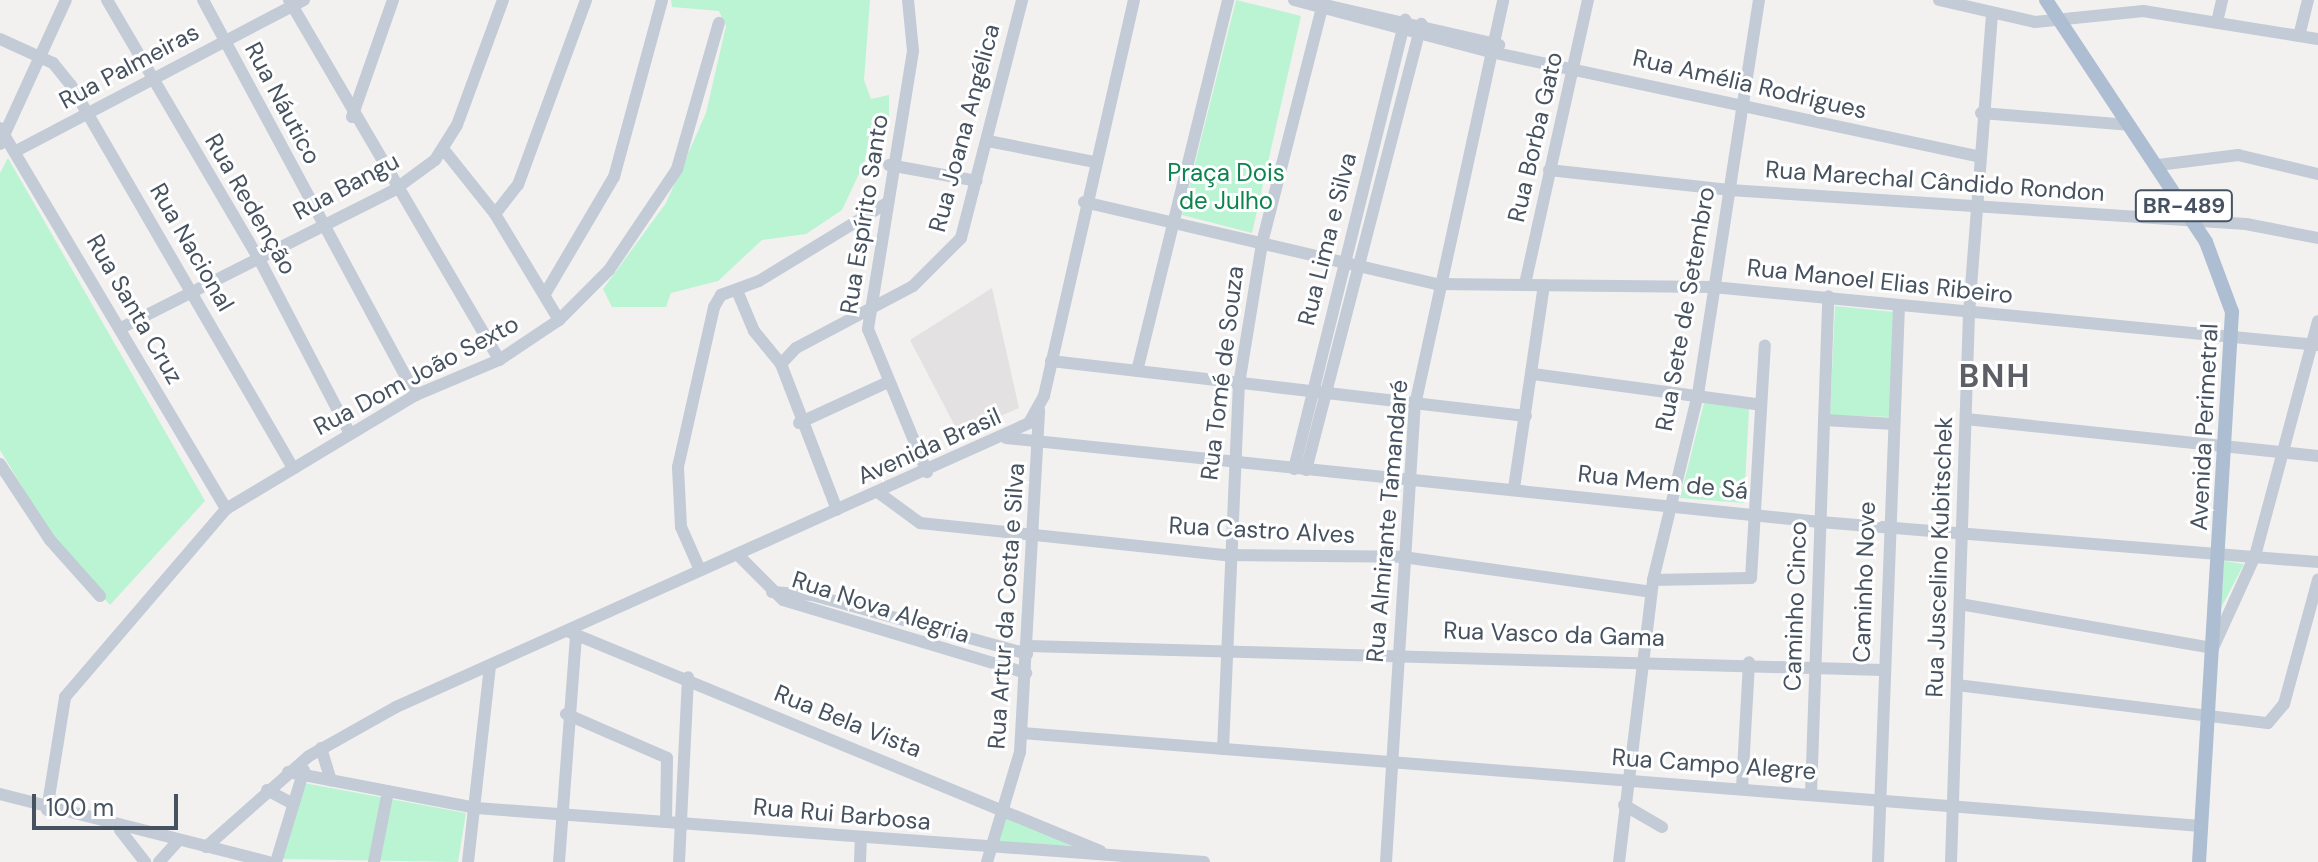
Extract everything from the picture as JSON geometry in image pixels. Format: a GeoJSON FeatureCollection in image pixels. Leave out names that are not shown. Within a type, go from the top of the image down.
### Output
{"type":"FeatureCollection","features":[{"type":"Feature","properties":{"kind":"main road","name":"Avenida Perimetral"},"geometry":{"type":"LineString","coordinates":[[2046,0],[2193,220],[2225,283],[2234,337],[2199,862]]}},
{"type":"Feature","properties":{"kind":"street"},"geometry":{"type":"LineString","coordinates":[[0,144],[3,129],[41,59],[66,0]]}},
{"type":"Feature","properties":{"kind":"street","name":"Rua Redenção"},"geometry":{"type":"LineString","coordinates":[[107,0],[258,257],[350,434]]}},
{"type":"Feature","properties":{"kind":"street","name":"Rua Náutico"},"geometry":{"type":"LineString","coordinates":[[203,0],[416,395]]}},
{"type":"Feature","properties":{"kind":"street"},"geometry":{"type":"LineString","coordinates":[[352,117],[393,0]]}},
{"type":"Feature","properties":{"kind":"street","name":"Rua Bangu"},"geometry":{"type":"LineString","coordinates":[[121,328],[394,190],[444,150],[503,0]]}},
{"type":"Feature","properties":{"kind":"street"},"geometry":{"type":"LineString","coordinates":[[495,214],[518,185],[586,0]]}},
{"type":"Feature","properties":{"kind":"street"},"geometry":{"type":"LineString","coordinates":[[545,294],[610,189],[662,0]]}},
{"type":"Feature","properties":{"kind":"street","name":"Rua Espírito Santo"},"geometry":{"type":"LineString","coordinates":[[908,0],[913,51],[889,165],[887,203],[868,313],[869,341],[927,472]]}},
{"type":"Feature","properties":{"kind":"street","name":"Rua Joana Angélica"},"geometry":{"type":"LineString","coordinates":[[781,364],[796,348],[868,313],[949,255],[977,181],[1022,0]]}},
{"type":"Feature","properties":{"kind":"street"},"geometry":{"type":"LineString","coordinates":[[1039,411],[1084,202],[1134,0]]}},
{"type":"Feature","properties":{"kind":"street"},"geometry":{"type":"LineString","coordinates":[[1137,371],[1228,0]]}},
{"type":"Feature","properties":{"kind":"street"},"geometry":{"type":"LineString","coordinates":[[1084,202],[1262,243],[1320,4],[1294,0]]}},
{"type":"Feature","properties":{"kind":"street","name":"Rua Almirante Tamandaré"},"geometry":{"type":"LineString","coordinates":[[1386,862],[1407,479],[1415,405],[1436,284],[1503,0]]}},
{"type":"Feature","properties":{"kind":"street","name":"Rua Borba Gato"},"geometry":{"type":"LineString","coordinates":[[1525,284],[1588,0]]}},
{"type":"Feature","properties":{"kind":"street","name":"Rua Sete de Setembro"},"geometry":{"type":"LineString","coordinates":[[1619,862],[1626,779],[1652,586],[1668,505],[1698,394],[1740,106],[1759,0]]}},
{"type":"Feature","properties":{"kind":"street"},"geometry":{"type":"LineString","coordinates":[[1939,0],[1992,14],[2061,22],[2144,6],[2318,39]]}},
{"type":"Feature","properties":{"kind":"street"},"geometry":{"type":"LineString","coordinates":[[2217,22],[2222,0]]}},
{"type":"Feature","properties":{"kind":"street"},"geometry":{"type":"LineString","coordinates":[[2299,36],[2308,0]]}},
{"type":"Feature","properties":{"kind":"street"},"geometry":{"type":"LineString","coordinates":[[295,2],[352,117],[499,360]]}},
{"type":"Feature","properties":{"kind":"street","name":"Rua Palmeiras"},"geometry":{"type":"LineString","coordinates":[[18,150],[295,2]]}},
{"type":"Feature","properties":{"kind":"street","name":"Rua Amélia Rodrigues"},"geometry":{"type":"LineString","coordinates":[[1320,4],[1740,106],[1977,156]]}},
{"type":"Feature","properties":{"kind":"street","name":"Rua Juscelino Kubitschek"},"geometry":{"type":"LineString","coordinates":[[1951,862],[1969,313],[1977,156],[1992,14]]}},
{"type":"Feature","properties":{"kind":"street","name":"Rua Dom João Sexto"},"geometry":{"type":"LineString","coordinates":[[47,810],[65,697],[226,509],[416,395],[499,360],[559,320],[609,270],[662,197],[694,124],[719,23]]}},
{"type":"Feature","properties":{"kind":"street","name":"Rua Lima e Silva"},"geometry":{"type":"LineString","coordinates":[[1351,264],[1404,25]]}},
{"type":"Feature","properties":{"kind":"street","name":"Rua Lima e Silva"},"geometry":{"type":"LineString","coordinates":[[1300,470],[1316,393],[1419,29]]}},
{"type":"Feature","properties":{"kind":"street","name":"Rua Nacional"},"geometry":{"type":"LineString","coordinates":[[0,39],[60,69],[293,468]]}},
{"type":"Feature","properties":{"kind":"street"},"geometry":{"type":"LineString","coordinates":[[1981,113],[2129,125]]}},
{"type":"Feature","properties":{"kind":"street","name":"Rua Santa Cruz"},"geometry":{"type":"LineString","coordinates":[[3,129],[226,509]]}},
{"type":"Feature","properties":{"kind":"street"},"geometry":{"type":"LineString","coordinates":[[988,141],[1094,162]]}},
{"type":"Feature","properties":{"kind":"street"},"geometry":{"type":"LineString","coordinates":[[444,150],[495,214],[559,320]]}},
{"type":"Feature","properties":{"kind":"street"},"geometry":{"type":"LineString","coordinates":[[2158,165],[2238,155],[2318,174]]}},
{"type":"Feature","properties":{"kind":"street"},"geometry":{"type":"LineString","coordinates":[[889,165],[977,181]]}},
{"type":"Feature","properties":{"kind":"street","name":"Rua Marechal Cândido Rondon"},"geometry":{"type":"LineString","coordinates":[[1549,170],[1729,190],[2193,220],[2318,238]]}},
{"type":"Feature","properties":{"kind":"street"},"geometry":{"type":"LineString","coordinates":[[700,570],[677,505],[680,444],[714,307],[721,295],[738,293],[887,203]]}},
{"type":"Feature","properties":{"kind":"street","name":"Rua Manoel Elias Ribeiro"},"geometry":{"type":"LineString","coordinates":[[1262,243],[1436,284],[1713,287],[2315,345]]}},
{"type":"Feature","properties":{"kind":"street","name":"Rua Tomé de Souza"},"geometry":{"type":"LineString","coordinates":[[1223,749],[1223,647],[1230,463],[1239,384],[1262,243]]}},
{"type":"Feature","properties":{"kind":"street"},"geometry":{"type":"LineString","coordinates":[[1514,488],[1544,285]]}},
{"type":"Feature","properties":{"kind":"street"},"geometry":{"type":"LineString","coordinates":[[738,293],[754,331],[781,364],[799,423],[837,510]]}},
{"type":"Feature","properties":{"kind":"street","name":"Caminho Cinco"},"geometry":{"type":"LineString","coordinates":[[1811,794],[1828,296]]}},
{"type":"Feature","properties":{"kind":"street","name":"Caminho Nove"},"geometry":{"type":"LineString","coordinates":[[1878,862],[1888,526],[1899,305]]}},
{"type":"Feature","properties":{"kind":"street"},"geometry":{"type":"LineString","coordinates":[[1960,604],[2213,648],[2255,556],[2287,450],[2315,345],[2318,321]]}},
{"type":"Feature","properties":{"kind":"street"},"geometry":{"type":"LineString","coordinates":[[1754,515],[1765,345]]}},
{"type":"Feature","properties":{"kind":"street"},"geometry":{"type":"LineString","coordinates":[[1051,361],[1526,416]]}},
{"type":"Feature","properties":{"kind":"street"},"geometry":{"type":"LineString","coordinates":[[1533,374],[1698,394],[1761,405]]}},
{"type":"Feature","properties":{"kind":"street"},"geometry":{"type":"LineString","coordinates":[[799,423],[886,383]]}},
{"type":"Feature","properties":{"kind":"street","name":"Avenida Brasil"},"geometry":{"type":"LineString","coordinates":[[206,847],[267,790],[321,748],[490,666],[572,633],[700,570],[1003,438],[1039,411]]}},
{"type":"Feature","properties":{"kind":"street","name":"Rua Artur da Costa e Silva"},"geometry":{"type":"LineString","coordinates":[[987,847],[1002,807],[1022,733],[1036,534],[1039,411]]}},
{"type":"Feature","properties":{"kind":"street"},"geometry":{"type":"LineString","coordinates":[[1966,419],[2228,443],[2318,456]]}},
{"type":"Feature","properties":{"kind":"street"},"geometry":{"type":"LineString","coordinates":[[1824,420],[1894,424]]}},
{"type":"Feature","properties":{"kind":"street","name":"Rua Mem de Sá"},"geometry":{"type":"LineString","coordinates":[[1003,438],[1300,470],[1514,488],[1820,522],[2318,562]]}},
{"type":"Feature","properties":{"kind":"street"},"geometry":{"type":"LineString","coordinates":[[0,464],[50,540],[100,596]]}},
{"type":"Feature","properties":{"kind":"street","name":"Rua Castro Alves"},"geometry":{"type":"LineString","coordinates":[[879,493],[920,523],[1226,555],[1403,557],[1652,586],[1751,578],[1754,515]]}},
{"type":"Feature","properties":{"kind":"street","name":"Rua Nova Alegria"},"geometry":{"type":"LineString","coordinates":[[737,554],[769,592],[1026,673]]}},
{"type":"Feature","properties":{"kind":"street"},"geometry":{"type":"LineString","coordinates":[[1957,685],[2207,719],[2268,723],[2280,715],[2318,580]]}},
{"type":"Feature","properties":{"kind":"street","name":"Rua Nova Alegria"},"geometry":{"type":"LineString","coordinates":[[769,592],[812,595],[1028,650],[1223,647]]}},
{"type":"Feature","properties":{"kind":"street"},"geometry":{"type":"LineString","coordinates":[[559,862],[557,814],[572,633]]}},
{"type":"Feature","properties":{"kind":"street","name":"Rua Bela Vista"},"geometry":{"type":"LineString","coordinates":[[572,633],[688,677],[1111,855]]}},
{"type":"Feature","properties":{"kind":"street","name":"Rua Vasco da Gama"},"geometry":{"type":"LineString","coordinates":[[1223,647],[1642,658],[1883,670]]}},
{"type":"Feature","properties":{"kind":"street"},"geometry":{"type":"LineString","coordinates":[[1742,788],[1749,662]]}},
{"type":"Feature","properties":{"kind":"street"},"geometry":{"type":"LineString","coordinates":[[468,862],[490,666]]}},
{"type":"Feature","properties":{"kind":"street"},"geometry":{"type":"LineString","coordinates":[[679,862],[688,677]]}},
{"type":"Feature","properties":{"kind":"street"},"geometry":{"type":"LineString","coordinates":[[566,714],[667,758],[666,821]]}},
{"type":"Feature","properties":{"kind":"street","name":"Rua Campo Alegre"},"geometry":{"type":"LineString","coordinates":[[1022,733],[2201,826]]}},
{"type":"Feature","properties":{"kind":"street"},"geometry":{"type":"LineString","coordinates":[[321,748],[331,781]]}},
{"type":"Feature","properties":{"kind":"street"},"geometry":{"type":"LineString","coordinates":[[276,862],[309,756]]}},
{"type":"Feature","properties":{"kind":"street","name":"Rua Rui Barbosa"},"geometry":{"type":"LineString","coordinates":[[288,772],[476,808],[1204,862]]}},
{"type":"Feature","properties":{"kind":"street"},"geometry":{"type":"LineString","coordinates":[[267,790],[293,804]]}},
{"type":"Feature","properties":{"kind":"street"},"geometry":{"type":"LineString","coordinates":[[374,862],[388,791]]}},
{"type":"Feature","properties":{"kind":"street"},"geometry":{"type":"LineString","coordinates":[[0,794],[120,830],[269,862]]}},
{"type":"Feature","properties":{"kind":"street"},"geometry":{"type":"LineString","coordinates":[[1624,805],[1662,827]]}},
{"type":"Feature","properties":{"kind":"street"},"geometry":{"type":"LineString","coordinates":[[229,827],[242,855]]}},
{"type":"Feature","properties":{"kind":"street"},"geometry":{"type":"LineString","coordinates":[[120,830],[145,862]]}},
{"type":"Feature","properties":{"kind":"street"},"geometry":{"type":"LineString","coordinates":[[860,862],[861,837]]}},
{"type":"Feature","properties":{"kind":"street"},"geometry":{"type":"LineString","coordinates":[[159,862],[177,842]]}},
{"type":"Feature","properties":{"kind":"street"},"geometry":{"type":"LineString","coordinates":[[987,847],[987,862]]}},
{"type":"Feature","properties":{"kind":"shaded area"},"geometry":{"type":"Polygon","coordinates":[[[992,288],[1019,408],[959,434],[910,340],[992,288]]]}},
{"type":"Feature","properties":{"kind":"green space"},"geometry":{"type":"Polygon","coordinates":[[[671,0],[870,0],[864,80],[871,99],[889,95],[889,117],[870,129],[865,161],[842,210],[806,234],[762,240],[718,281],[671,293],[666,307],[612,307],[603,289],[666,203],[706,113],[726,26],[719,11],[672,7],[671,0]]]}},
{"type":"Feature","properties":{"kind":"green space","name":"Praça Dois de Julho"},"geometry":{"type":"Polygon","coordinates":[[[1236,0],[1301,16],[1252,233],[1182,215],[1236,0]]]}},
{"type":"Feature","properties":{"kind":"green space"},"geometry":{"type":"Polygon","coordinates":[[[8,158],[205,501],[110,605],[51,535],[0,450],[0,173],[8,158]]]}},
{"type":"Feature","properties":{"kind":"green space"},"geometry":{"type":"Polygon","coordinates":[[[1835,306],[1894,312],[1892,417],[1830,415],[1835,306]]]}},
{"type":"Feature","properties":{"kind":"green space"},"geometry":{"type":"Polygon","coordinates":[[[1704,403],[1749,409],[1744,503],[1680,498],[1704,403]]]}},
{"type":"Feature","properties":{"kind":"green space"},"geometry":{"type":"Polygon","coordinates":[[[2224,561],[2244,564],[2221,608],[2224,561]]]}},
{"type":"Feature","properties":{"kind":"green space"},"geometry":{"type":"Polygon","coordinates":[[[304,783],[466,813],[458,862],[282,859],[304,783]]]}},
{"type":"Feature","properties":{"kind":"green space"},"geometry":{"type":"Polygon","coordinates":[[[1007,816],[1078,849],[998,841],[1007,816]]]}},
{"type":"Feature","properties":{"kind":"district","name":"BNH"},"geometry":{"type":"Point","coordinates":[1995,376]}}]}
